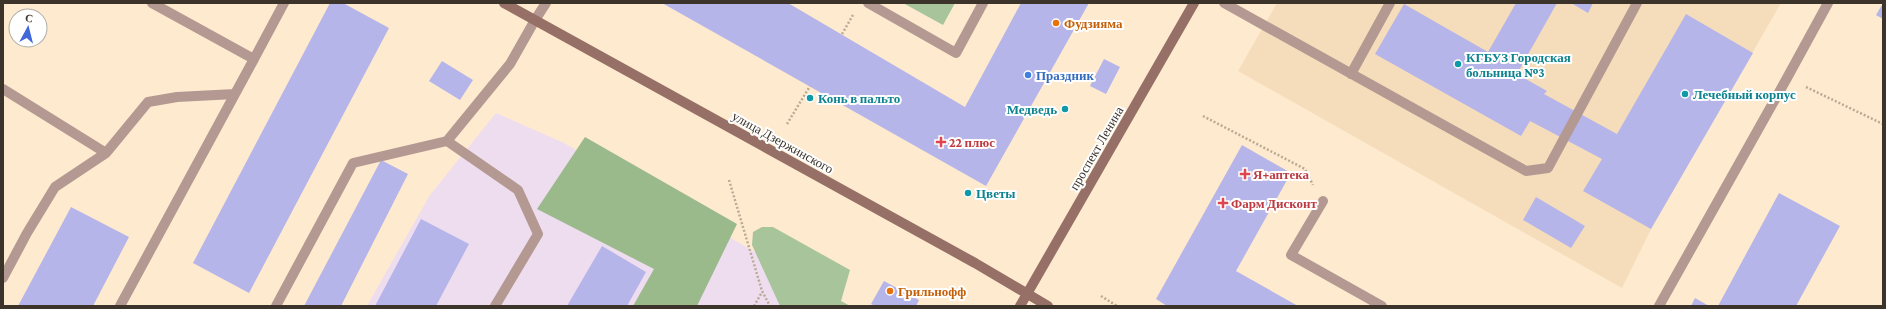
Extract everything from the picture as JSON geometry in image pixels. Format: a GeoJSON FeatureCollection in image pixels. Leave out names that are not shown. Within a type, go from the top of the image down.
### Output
{"type":"FeatureCollection","features":[{"type":"Feature","properties":{"kind":"main road","name":"улица Дзержинского"},"geometry":{"type":"LineString","coordinates":[[504,3],[1048,306]]}},
{"type":"Feature","properties":{"kind":"main road","name":"проспект Ленина"},"geometry":{"type":"LineString","coordinates":[[1020,306],[1194,3]]}},
{"type":"Feature","properties":{"kind":"street"},"geometry":{"type":"LineString","coordinates":[[152,3],[254,59]]}},
{"type":"Feature","properties":{"kind":"street"},"geometry":{"type":"LineString","coordinates":[[120,306],[284,3]]}},
{"type":"Feature","properties":{"kind":"street"},"geometry":{"type":"LineString","coordinates":[[276,306],[352,163],[447,141],[510,64],[546,3]]}},
{"type":"Feature","properties":{"kind":"street"},"geometry":{"type":"LineString","coordinates":[[868,3],[956,53],[983,3]]}},
{"type":"Feature","properties":{"kind":"street"},"geometry":{"type":"LineString","coordinates":[[1224,3],[1526,171],[1548,168],[1637,3]]}},
{"type":"Feature","properties":{"kind":"street"},"geometry":{"type":"LineString","coordinates":[[1351,74],[1390,3]]}},
{"type":"Feature","properties":{"kind":"street"},"geometry":{"type":"LineString","coordinates":[[1659,306],[1828,3]]}},
{"type":"Feature","properties":{"kind":"street"},"geometry":{"type":"LineString","coordinates":[[3,89],[106,153]]}},
{"type":"Feature","properties":{"kind":"street"},"geometry":{"type":"LineString","coordinates":[[3,278],[27,233],[55,186],[106,153],[148,102],[177,97],[235,94]]}},
{"type":"Feature","properties":{"kind":"street"},"geometry":{"type":"LineString","coordinates":[[447,141],[518,190],[538,234],[495,306]]}},
{"type":"Feature","properties":{"kind":"street"},"geometry":{"type":"LineString","coordinates":[[1323,200],[1291,255],[1382,306]]}},
{"type":"Feature","properties":{"kind":"path"},"geometry":{"type":"LineString","coordinates":[[842,34],[856,9]]}},
{"type":"Feature","properties":{"kind":"path"},"geometry":{"type":"LineString","coordinates":[[1787,78],[1883,124]]}},
{"type":"Feature","properties":{"kind":"path"},"geometry":{"type":"LineString","coordinates":[[787,124],[810,86]]}},
{"type":"Feature","properties":{"kind":"path"},"geometry":{"type":"LineString","coordinates":[[1204,116],[1305,169],[1323,200]]}},
{"type":"Feature","properties":{"kind":"path"},"geometry":{"type":"LineString","coordinates":[[729,180],[762,291],[770,306]]}},
{"type":"Feature","properties":{"kind":"path"},"geometry":{"type":"LineString","coordinates":[[754,306],[762,291]]}},
{"type":"Feature","properties":{"kind":"path"},"geometry":{"type":"LineString","coordinates":[[1101,296],[1117,306]]}},
{"type":"Feature","properties":{"kind":"shaded area"},"geometry":{"type":"Polygon","coordinates":[[[1277,3],[1781,3],[1651,229],[1622,288],[1238,71],[1277,3]]]}},
{"type":"Feature","properties":{"kind":"shaded area"},"geometry":{"type":"Polygon","coordinates":[[[496,113],[564,143],[850,306],[367,306],[430,195],[496,113]]]}},
{"type":"Feature","properties":{"kind":"green space"},"geometry":{"type":"Polygon","coordinates":[[[903,3],[955,3],[943,25],[903,3]]]}},
{"type":"Feature","properties":{"kind":"green space"},"geometry":{"type":"Polygon","coordinates":[[[585,137],[737,224],[697,306],[633,306],[654,269],[537,209],[585,137]]]}},
{"type":"Feature","properties":{"kind":"green space"},"geometry":{"type":"Polygon","coordinates":[[[762,227],[773,227],[850,270],[841,301],[850,306],[780,306],[752,245],[753,232],[762,227]]]}},
{"type":"Feature","properties":{"kind":"building"},"geometry":{"type":"Polygon","coordinates":[[[330,3],[343,3],[389,28],[249,293],[193,263],[330,3]]]}},
{"type":"Feature","properties":{"kind":"building"},"geometry":{"type":"Polygon","coordinates":[[[662,3],[788,3],[965,107],[1021,3],[1089,3],[986,186],[662,3]]]}},
{"type":"Feature","properties":{"kind":"building"},"geometry":{"type":"Polygon","coordinates":[[[1516,3],[1557,3],[1517,74],[1547,91],[1544,94],[1617,134],[1686,14],[1753,53],[1651,229],[1583,191],[1602,159],[1530,121],[1521,136],[1375,54],[1404,4],[1488,52],[1516,3]]]}},
{"type":"Feature","properties":{"kind":"building"},"geometry":{"type":"Polygon","coordinates":[[[1571,3],[1593,3],[1588,13],[1571,3]]]}},
{"type":"Feature","properties":{"kind":"building"},"geometry":{"type":"Polygon","coordinates":[[[1883,3],[1883,19],[1876,15],[1883,3]]]}},
{"type":"Feature","properties":{"kind":"building"},"geometry":{"type":"Polygon","coordinates":[[[1104,59],[1120,67],[1106,94],[1090,86],[1104,59]]]}},
{"type":"Feature","properties":{"kind":"building"},"geometry":{"type":"Polygon","coordinates":[[[442,61],[473,80],[460,100],[429,81],[442,61]]]}},
{"type":"Feature","properties":{"kind":"building"},"geometry":{"type":"Polygon","coordinates":[[[1242,145],[1291,173],[1236,271],[1298,306],[1167,306],[1156,299],[1242,145]]]}},
{"type":"Feature","properties":{"kind":"building"},"geometry":{"type":"Polygon","coordinates":[[[381,160],[408,174],[341,306],[304,306],[381,160]]]}},
{"type":"Feature","properties":{"kind":"building"},"geometry":{"type":"Polygon","coordinates":[[[1779,193],[1840,226],[1796,306],[1718,306],[1779,193]]]}},
{"type":"Feature","properties":{"kind":"building"},"geometry":{"type":"Polygon","coordinates":[[[1536,197],[1585,226],[1571,248],[1523,220],[1536,197]]]}},
{"type":"Feature","properties":{"kind":"building"},"geometry":{"type":"Polygon","coordinates":[[[71,207],[129,237],[93,306],[18,306],[71,207]]]}},
{"type":"Feature","properties":{"kind":"building"},"geometry":{"type":"Polygon","coordinates":[[[421,219],[469,244],[436,306],[375,306],[421,219]]]}},
{"type":"Feature","properties":{"kind":"building"},"geometry":{"type":"Polygon","coordinates":[[[602,246],[646,272],[627,306],[567,306],[602,246]]]}},
{"type":"Feature","properties":{"kind":"building","name":"Грильнофф"},"geometry":{"type":"Polygon","coordinates":[[[884,281],[919,300],[916,306],[875,306],[871,304],[884,281]]]}},
{"type":"Feature","properties":{"kind":"building"},"geometry":{"type":"Polygon","coordinates":[[[1695,298],[1709,306],[1691,306],[1695,298]]]}},
{"type":"Feature","properties":{"kind":"place","name":"Фудзияма"},"geometry":{"type":"Point","coordinates":[1056,23]}},
{"type":"Feature","properties":{"kind":"place","name":"КГБУЗ Городская больница №3"},"geometry":{"type":"Point","coordinates":[1458,64]}},
{"type":"Feature","properties":{"kind":"place","name":"Праздник"},"geometry":{"type":"Point","coordinates":[1028,75]}},
{"type":"Feature","properties":{"kind":"place","name":"Лечебный корпус"},"geometry":{"type":"Point","coordinates":[1685,94]}},
{"type":"Feature","properties":{"kind":"place","name":"Конь в пальто"},"geometry":{"type":"Point","coordinates":[810,98]}},
{"type":"Feature","properties":{"kind":"place","name":"Медведь"},"geometry":{"type":"Point","coordinates":[1065,109]}},
{"type":"Feature","properties":{"kind":"place","name":"22 плюс"},"geometry":{"type":"Point","coordinates":[941,142]}},
{"type":"Feature","properties":{"kind":"place","name":"Я+аптека"},"geometry":{"type":"Point","coordinates":[1245,174]}},
{"type":"Feature","properties":{"kind":"place","name":"Цветы"},"geometry":{"type":"Point","coordinates":[968,193]}},
{"type":"Feature","properties":{"kind":"place","name":"Фарм Дисконт"},"geometry":{"type":"Point","coordinates":[1223,203]}},
{"type":"Feature","properties":{"kind":"place","name":"Грильнофф"},"geometry":{"type":"Point","coordinates":[890,291]}}]}
